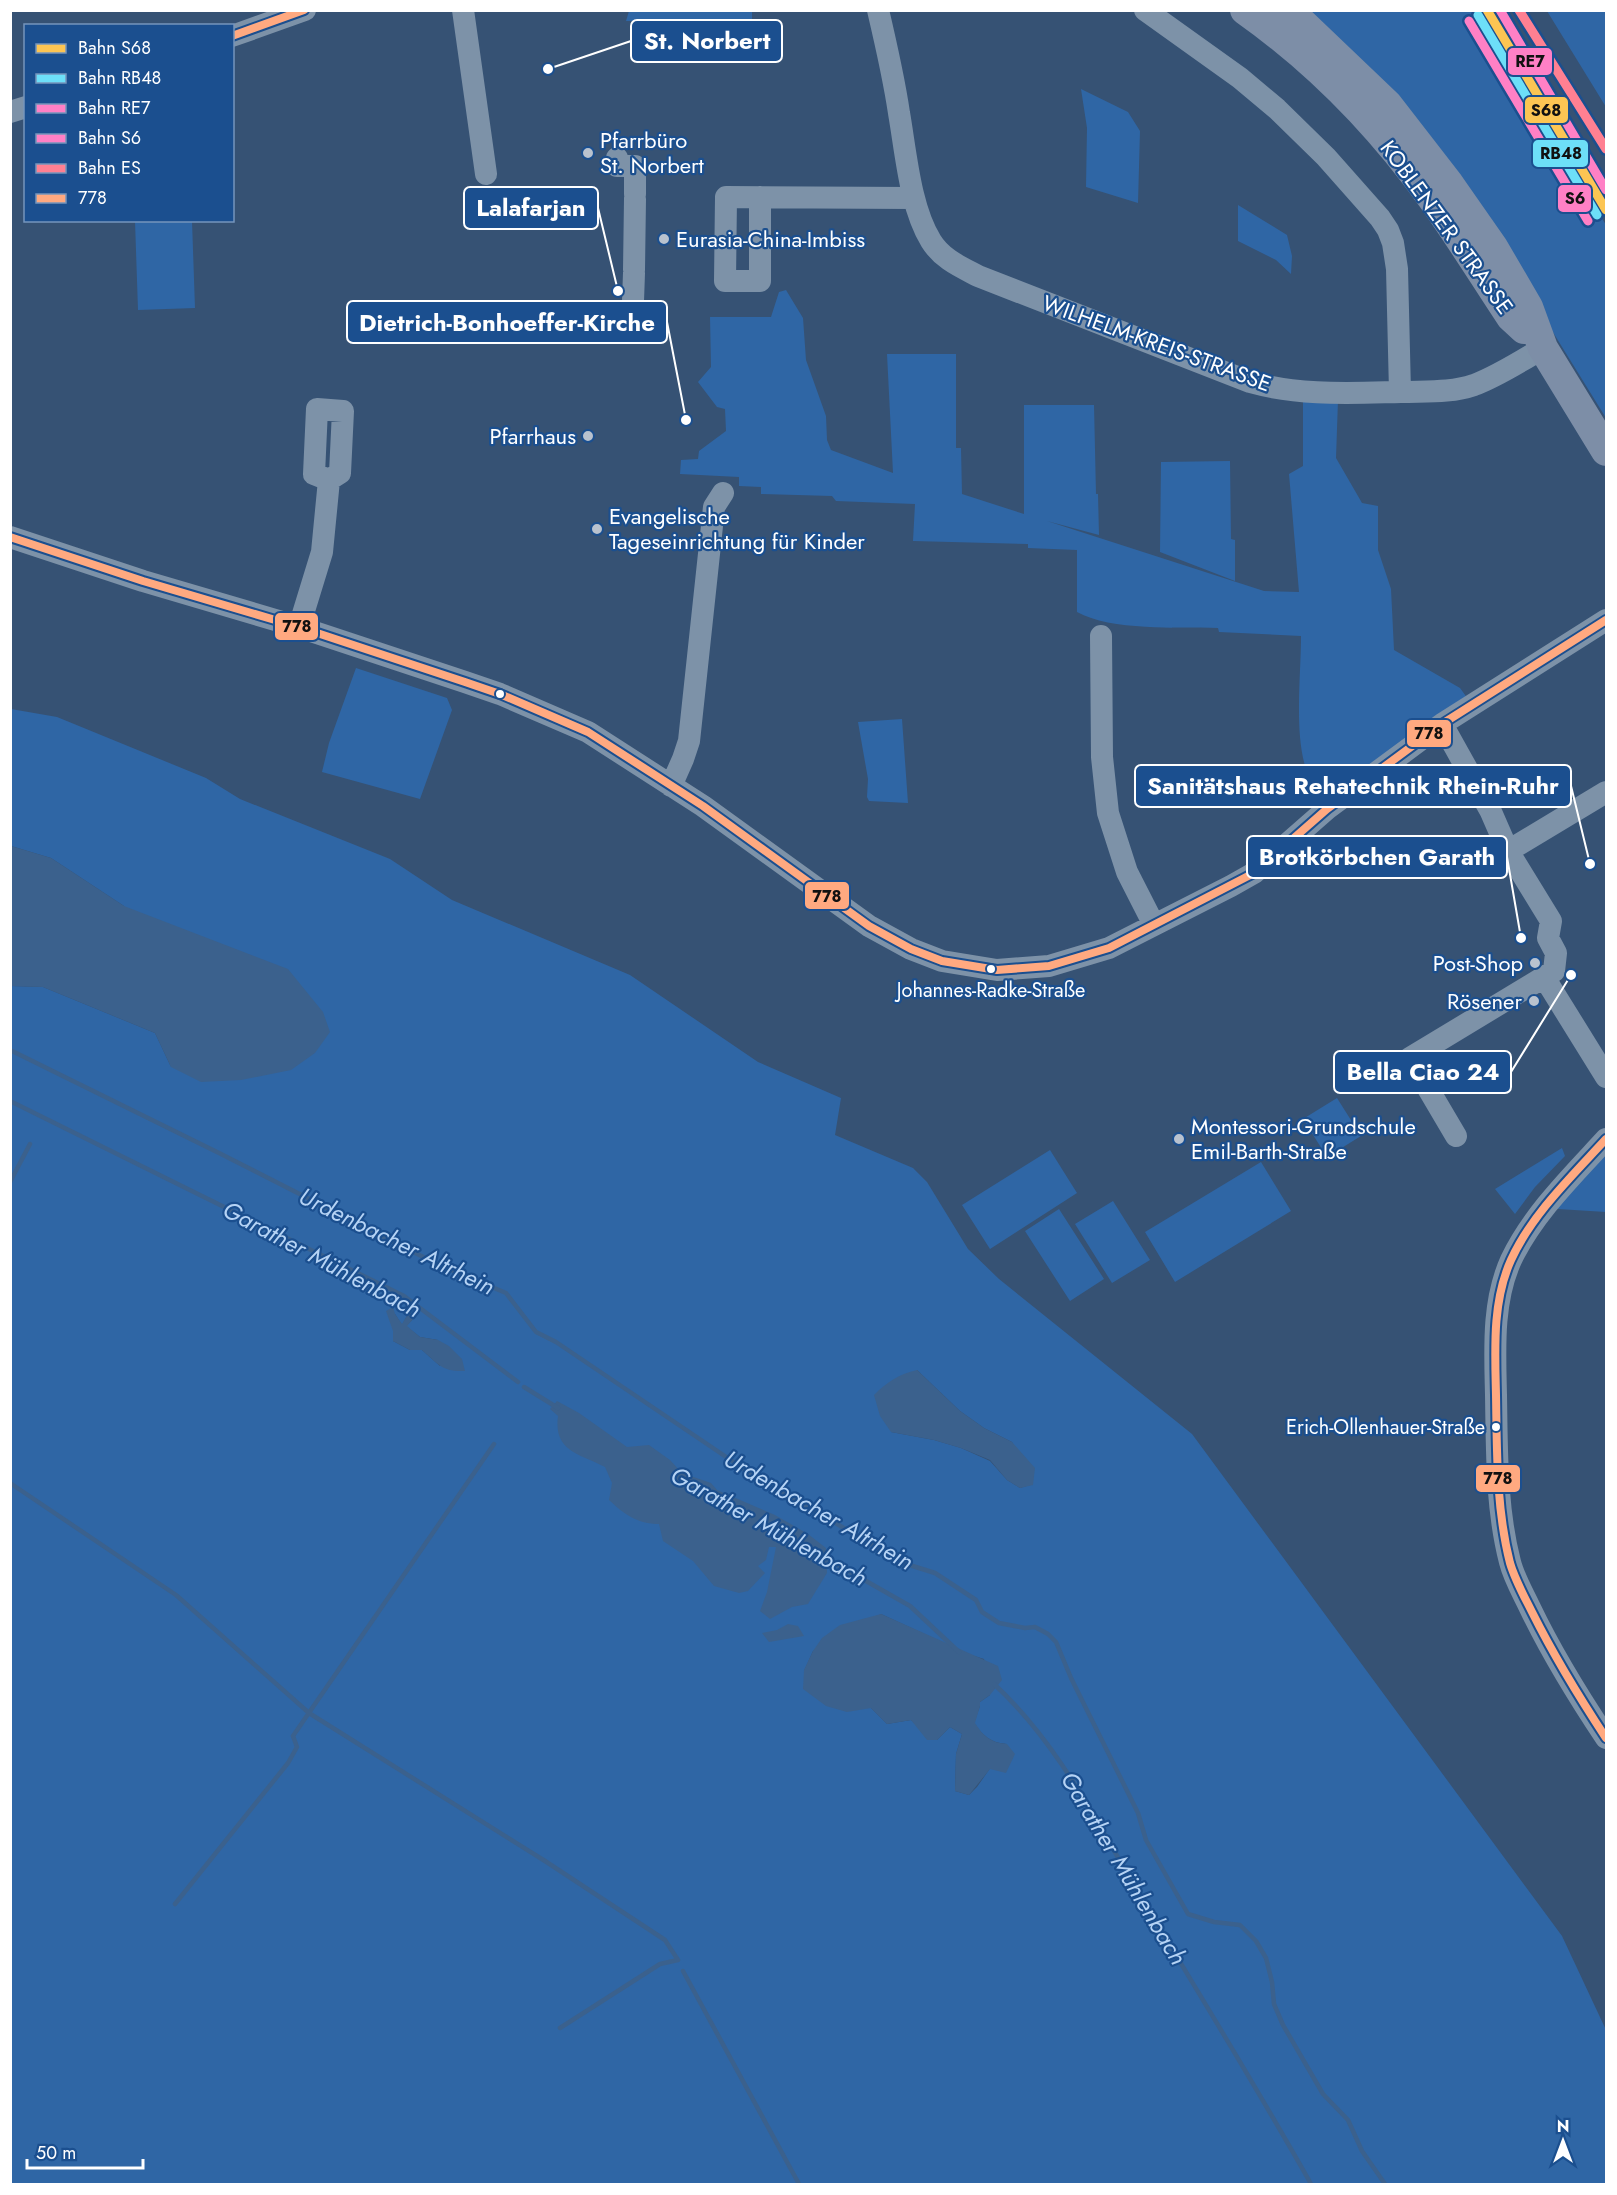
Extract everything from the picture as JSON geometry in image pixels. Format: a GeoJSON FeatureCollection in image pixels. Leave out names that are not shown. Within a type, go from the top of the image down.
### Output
{"type":"FeatureCollection","features":[{"type":"Feature","properties":{"kind":"main road","name":"KOBLENZER STRASSE"},"geometry":{"type":"LineString","coordinates":[[1245,10],[1282,37],[1369,120],[1432,198],[1511,317],[1543,348]]}},
{"type":"Feature","properties":{"kind":"main road","name":"KOBLENZER STRASSE"},"geometry":{"type":"LineString","coordinates":[[1286,10],[1387,104],[1449,184],[1493,247],[1528,307],[1543,348],[1606,451]]}},
{"type":"Feature","properties":{"kind":"street"},"geometry":{"type":"LineString","coordinates":[[234,35],[305,10]]}},
{"type":"Feature","properties":{"kind":"street"},"geometry":{"type":"LineString","coordinates":[[463,10],[486,174]]}},
{"type":"Feature","properties":{"kind":"street","name":"WILHELM-KREIS-STRASSE"},"geometry":{"type":"LineString","coordinates":[[878,10],[914,198],[931,242],[945,257],[978,276],[1258,384],[1280,389],[1327,394],[1446,391],[1474,385],[1519,363],[1543,348]]}},
{"type":"Feature","properties":{"kind":"street"},"geometry":{"type":"LineString","coordinates":[[1145,10],[1240,78],[1277,109],[1326,157],[1384,224],[1393,243],[1397,269],[1400,392]]}},
{"type":"Feature","properties":{"kind":"street"},"geometry":{"type":"LineString","coordinates":[[616,158],[616,166],[635,166],[633,314]]}},
{"type":"Feature","properties":{"kind":"street"},"geometry":{"type":"LineString","coordinates":[[760,197],[914,198]]}},
{"type":"Feature","properties":{"kind":"street"},"geometry":{"type":"LineString","coordinates":[[299,627],[322,552],[329,480]]}},
{"type":"Feature","properties":{"kind":"street"},"geometry":{"type":"LineString","coordinates":[[671,786],[689,741],[714,507],[723,493]]}},
{"type":"Feature","properties":{"kind":"street"},"geometry":{"type":"LineString","coordinates":[[10,537],[143,581],[299,627],[500,694],[588,732],[785,863],[869,926],[911,949],[942,961],[998,970],[1049,966],[1109,948],[1201,903],[1254,873],[1327,809],[1442,724],[1606,620]]}},
{"type":"Feature","properties":{"kind":"street"},"geometry":{"type":"LineString","coordinates":[[1101,636],[1102,758],[1108,813],[1127,872],[1154,925]]}},
{"type":"Feature","properties":{"kind":"street"},"geometry":{"type":"LineString","coordinates":[[1442,724],[1491,812],[1508,851],[1551,921],[1548,938],[1556,953],[1554,971],[1410,1058],[1456,1136]]}},
{"type":"Feature","properties":{"kind":"street"},"geometry":{"type":"LineString","coordinates":[[1508,851],[1606,792]]}},
{"type":"Feature","properties":{"kind":"street"},"geometry":{"type":"LineString","coordinates":[[1544,977],[1606,1077]]}},
{"type":"Feature","properties":{"kind":"street"},"geometry":{"type":"LineString","coordinates":[[1606,1139],[1542,1211],[1511,1260],[1500,1290],[1496,1333],[1496,1380],[1500,1510],[1511,1565],[1547,1643],[1606,1738]]}},
{"type":"Feature","properties":{"kind":"shaded area"},"geometry":{"type":"Polygon","coordinates":[[[629,11],[752,11],[752,23],[626,21],[629,11]]]}},
{"type":"Feature","properties":{"kind":"shaded area"},"geometry":{"type":"Polygon","coordinates":[[[1300,11],[1475,11],[1606,225],[1606,418],[1533,300],[1300,11]]]}},
{"type":"Feature","properties":{"kind":"shaded area"},"geometry":{"type":"Polygon","coordinates":[[[1547,11],[1606,11],[1606,107],[1547,11]]]}},
{"type":"Feature","properties":{"kind":"shaded area"},"geometry":{"type":"Polygon","coordinates":[[[1081,89],[1128,112],[1140,131],[1138,203],[1086,187],[1087,128],[1081,89]]]}},
{"type":"Feature","properties":{"kind":"shaded area"},"geometry":{"type":"Polygon","coordinates":[[[1238,205],[1287,235],[1292,256],[1291,274],[1276,260],[1238,241],[1238,205]]]}},
{"type":"Feature","properties":{"kind":"shaded area"},"geometry":{"type":"Polygon","coordinates":[[[135,222],[192,222],[195,308],[138,310],[135,222]]]}},
{"type":"Feature","properties":{"kind":"shaded area"},"geometry":{"type":"Polygon","coordinates":[[[786,290],[803,318],[806,360],[826,416],[827,440],[831,450],[893,473],[887,354],[956,354],[956,448],[961,448],[962,494],[1024,514],[1024,405],[1094,405],[1099,535],[1047,521],[1264,591],[1299,592],[1289,474],[1303,466],[1303,399],[1338,400],[1336,458],[1362,503],[1378,506],[1378,550],[1391,589],[1394,650],[1460,688],[1468,699],[1326,806],[1310,779],[1302,754],[1299,721],[1301,636],[1219,632],[1218,628],[1126,625],[1091,618],[1077,612],[1077,550],[1028,548],[1028,544],[913,541],[915,504],[836,501],[832,496],[761,494],[761,487],[739,486],[739,477],[680,474],[681,460],[698,459],[699,451],[726,431],[725,409],[717,407],[698,382],[711,367],[710,317],[771,317],[779,292],[786,290]]]}},
{"type":"Feature","properties":{"kind":"shaded area"},"geometry":{"type":"Polygon","coordinates":[[[1230,461],[1231,539],[1235,540],[1235,581],[1160,552],[1161,462],[1230,461]]]}},
{"type":"Feature","properties":{"kind":"shaded area"},"geometry":{"type":"Polygon","coordinates":[[[356,668],[447,698],[452,710],[420,799],[322,772],[329,743],[356,668]]]}},
{"type":"Feature","properties":{"kind":"shaded area"},"geometry":{"type":"Polygon","coordinates":[[[11,709],[57,717],[206,778],[240,799],[390,859],[452,900],[630,975],[758,1062],[841,1098],[835,1135],[913,1168],[927,1182],[968,1249],[999,1279],[1192,1434],[1562,1936],[1606,2030],[1606,2184],[11,2184],[11,986],[43,987],[155,1033],[171,1067],[124,906],[51,858],[11,846],[11,709]],[[409,1310],[402,1325],[395,1314],[393,1341],[410,1350],[422,1350],[440,1366],[438,1340],[420,1337],[406,1326],[413,1319],[409,1310]],[[917,1370],[891,1432],[961,1448],[990,1461],[1007,1480],[1020,1488],[1033,1484],[1012,1442],[984,1428],[960,1411],[917,1370]],[[881,1614],[813,1651],[804,1671],[871,1708],[887,1724],[911,1720],[937,1740],[950,1727],[962,1734],[956,1754],[955,1791],[969,1795],[1007,1744],[988,1738],[974,1723],[980,1702],[990,1695],[984,1659],[968,1654],[881,1614]]]}},
{"type":"Feature","properties":{"kind":"shaded area"},"geometry":{"type":"Polygon","coordinates":[[[902,719],[908,803],[869,801],[867,797],[868,779],[858,722],[902,719]]]}},
{"type":"Feature","properties":{"kind":"shaded area"},"geometry":{"type":"Polygon","coordinates":[[[1337,1098],[1361,1136],[1327,1157],[1303,1119],[1337,1098]]]}},
{"type":"Feature","properties":{"kind":"shaded area"},"geometry":{"type":"Polygon","coordinates":[[[1562,1148],[1565,1156],[1535,1187],[1515,1214],[1495,1189],[1562,1148]]]}},
{"type":"Feature","properties":{"kind":"shaded area"},"geometry":{"type":"Polygon","coordinates":[[[1606,1148],[1606,1212],[1558,1209],[1555,1201],[1606,1148]]]}},
{"type":"Feature","properties":{"kind":"shaded area"},"geometry":{"type":"Polygon","coordinates":[[[1050,1150],[1077,1193],[990,1249],[962,1205],[1050,1150]]]}},
{"type":"Feature","properties":{"kind":"shaded area"},"geometry":{"type":"Polygon","coordinates":[[[1261,1162],[1291,1211],[1175,1282],[1145,1232],[1261,1162]]]}},
{"type":"Feature","properties":{"kind":"shaded area"},"geometry":{"type":"Polygon","coordinates":[[[1113,1201],[1150,1260],[1112,1283],[1075,1224],[1113,1201]]]}},
{"type":"Feature","properties":{"kind":"shaded area"},"geometry":{"type":"Polygon","coordinates":[[[1059,1209],[1104,1279],[1070,1301],[1025,1231],[1059,1209]]]}},
{"type":"Feature","properties":{"kind":"water"},"geometry":{"type":"Polygon","coordinates":[[[11,846],[51,858],[124,906],[288,969],[323,1012],[330,1032],[315,1053],[291,1070],[241,1080],[201,1082],[171,1067],[155,1033],[43,987],[11,986],[11,846]]]}},
{"type":"Feature","properties":{"kind":"water"},"geometry":{"type":"Polygon","coordinates":[[[393,1307],[402,1324],[409,1308],[413,1319],[407,1326],[420,1337],[438,1340],[449,1346],[462,1359],[465,1371],[446,1368],[422,1350],[410,1350],[393,1341],[393,1331],[386,1311],[393,1307]]]}},
{"type":"Feature","properties":{"kind":"water"},"geometry":{"type":"Polygon","coordinates":[[[917,1370],[960,1411],[984,1428],[1012,1442],[1035,1468],[1033,1485],[1020,1488],[1007,1480],[990,1460],[961,1448],[891,1432],[880,1416],[874,1395],[894,1379],[917,1370]]]}},
{"type":"Feature","properties":{"kind":"water"},"geometry":{"type":"Polygon","coordinates":[[[557,1401],[579,1413],[627,1447],[649,1445],[670,1460],[682,1473],[711,1483],[717,1490],[775,1515],[808,1534],[826,1548],[827,1573],[808,1604],[792,1607],[770,1619],[760,1611],[767,1592],[776,1547],[769,1547],[766,1560],[758,1566],[765,1573],[748,1591],[739,1593],[714,1586],[693,1561],[663,1541],[659,1524],[644,1522],[620,1510],[609,1500],[612,1483],[605,1467],[578,1455],[564,1445],[558,1428],[558,1416],[550,1409],[557,1401]]]}},
{"type":"Feature","properties":{"kind":"water"},"geometry":{"type":"Polygon","coordinates":[[[881,1614],[998,1666],[1002,1680],[990,1695],[980,1702],[975,1723],[988,1738],[1007,1744],[1015,1754],[1006,1773],[990,1769],[969,1795],[955,1791],[956,1754],[962,1734],[950,1727],[937,1740],[927,1740],[911,1720],[887,1724],[871,1708],[847,1712],[826,1706],[803,1689],[804,1670],[822,1638],[840,1625],[881,1614]]]}},
{"type":"Feature","properties":{"kind":"water"},"geometry":{"type":"Polygon","coordinates":[[[788,1624],[798,1626],[804,1636],[769,1642],[762,1633],[777,1630],[788,1624]]]}},
{"type":"Feature","properties":{"kind":"waterway","name":"Urdenbacher Altrhein"},"geometry":{"type":"LineString","coordinates":[[10,1050],[437,1264],[506,1293],[536,1332],[556,1342],[744,1469],[903,1563],[935,1573],[976,1600],[982,1612],[999,1623],[1025,1628],[1035,1627],[1048,1634],[1056,1642],[1071,1678],[1138,1813],[1146,1840],[1188,1914],[1214,1922],[1240,1925],[1256,1941],[1266,1958],[1274,2004],[1283,2025],[1323,2094],[1348,2120],[1362,2151],[1385,2184]]}},
{"type":"Feature","properties":{"kind":"waterway","name":"Garather Mühlenbach"},"geometry":{"type":"LineString","coordinates":[[10,1101],[404,1296],[518,1382]]}},
{"type":"Feature","properties":{"kind":"waterway"},"geometry":{"type":"LineString","coordinates":[[10,1182],[30,1144]]}},
{"type":"Feature","properties":{"kind":"waterway","name":"Garather Mühlenbach"},"geometry":{"type":"LineString","coordinates":[[524,1387],[558,1408]]}},
{"type":"Feature","properties":{"kind":"waterway"},"geometry":{"type":"LineString","coordinates":[[175,1904],[288,1763],[297,1747],[293,1736],[494,1444]]}},
{"type":"Feature","properties":{"kind":"waterway"},"geometry":{"type":"LineString","coordinates":[[10,1483],[176,1595],[309,1713],[545,1861],[665,1940],[678,1960]]}},
{"type":"Feature","properties":{"kind":"waterway","name":"Garather Mühlenbach"},"geometry":{"type":"LineString","coordinates":[[822,1556],[910,1606],[959,1652]]}},
{"type":"Feature","properties":{"kind":"waterway","name":"Garather Mühlenbach"},"geometry":{"type":"LineString","coordinates":[[994,1684],[1037,1731],[1074,1782],[1311,2184]]}},
{"type":"Feature","properties":{"kind":"waterway"},"geometry":{"type":"LineString","coordinates":[[560,2028],[660,1964],[678,1960]]}},
{"type":"Feature","properties":{"kind":"waterway"},"geometry":{"type":"LineString","coordinates":[[683,1971],[799,2184]]}},
{"type":"Feature","properties":{"kind":"rail line","name":"S68"},"geometry":{"type":"LineString","coordinates":[[1487,10],[1606,210]]}},
{"type":"Feature","properties":{"kind":"rail line","name":"RE7"},"geometry":{"type":"LineString","coordinates":[[1500,10],[1606,190]]}},
{"type":"Feature","properties":{"kind":"rail line","name":"ES"},"geometry":{"type":"LineString","coordinates":[[1519,10],[1606,149]]}},
{"type":"Feature","properties":{"kind":"rail line","name":"RB48"},"geometry":{"type":"LineString","coordinates":[[1478,15],[1597,215]]}},
{"type":"Feature","properties":{"kind":"rail line","name":"S6"},"geometry":{"type":"LineString","coordinates":[[1469,21],[1588,221]]}},
{"type":"Feature","properties":{"kind":"transit line","name":"778"},"geometry":{"type":"LineString","coordinates":[[234,35],[304,10]]}},
{"type":"Feature","properties":{"kind":"transit line","name":"778"},"geometry":{"type":"LineString","coordinates":[[10,537],[143,581],[299,627],[465,682],[500,694],[588,732],[703,806],[869,926],[911,949],[942,961],[997,970],[1049,966],[1109,948],[1254,873],[1327,809],[1442,724],[1606,620]]}},
{"type":"Feature","properties":{"kind":"transit line","name":"778"},"geometry":{"type":"LineString","coordinates":[[1606,1139],[1541,1211],[1511,1260],[1500,1292],[1495,1361],[1498,1479],[1502,1521],[1510,1563],[1514,1576],[1549,1644],[1606,1738]]}},
{"type":"Feature","properties":{"kind":"place","name":"St. Norbert"},"geometry":{"type":"Point","coordinates":[548,69]}},
{"type":"Feature","properties":{"kind":"place","name":"Pfarrbüro St. Norbert"},"geometry":{"type":"Point","coordinates":[588,153]}},
{"type":"Feature","properties":{"kind":"place","name":"Eurasia-China-Imbiss"},"geometry":{"type":"Point","coordinates":[664,239]}},
{"type":"Feature","properties":{"kind":"place","name":"Lalafarjan"},"geometry":{"type":"Point","coordinates":[618,291]}},
{"type":"Feature","properties":{"kind":"place","name":"Dietrich-Bonhoeffer-Kirche"},"geometry":{"type":"Point","coordinates":[686,420]}},
{"type":"Feature","properties":{"kind":"place","name":"Pfarrhaus"},"geometry":{"type":"Point","coordinates":[588,436]}},
{"type":"Feature","properties":{"kind":"place","name":"Evangelische Tageseinrichtung für Kinder"},"geometry":{"type":"Point","coordinates":[597,529]}},
{"type":"Feature","properties":{"kind":"place","name":"Sanitätshaus Rehatechnik Rhein-Ruhr"},"geometry":{"type":"Point","coordinates":[1590,864]}},
{"type":"Feature","properties":{"kind":"place","name":"Brotkörbchen Garath"},"geometry":{"type":"Point","coordinates":[1521,938]}},
{"type":"Feature","properties":{"kind":"place","name":"Post-Shop"},"geometry":{"type":"Point","coordinates":[1535,963]}},
{"type":"Feature","properties":{"kind":"place","name":"Johannes-Radke-Straße"},"geometry":{"type":"Point","coordinates":[991,969]}},
{"type":"Feature","properties":{"kind":"place","name":"Bella Ciao 24"},"geometry":{"type":"Point","coordinates":[1571,975]}},
{"type":"Feature","properties":{"kind":"place","name":"Rösener"},"geometry":{"type":"Point","coordinates":[1534,1001]}},
{"type":"Feature","properties":{"kind":"place","name":"Montessori-Grundschule Emil-Barth-Straße"},"geometry":{"type":"Point","coordinates":[1179,1139]}},
{"type":"Feature","properties":{"kind":"place","name":"Erich-Ollenhauer-Straße"},"geometry":{"type":"Point","coordinates":[1496,1427]}}]}
